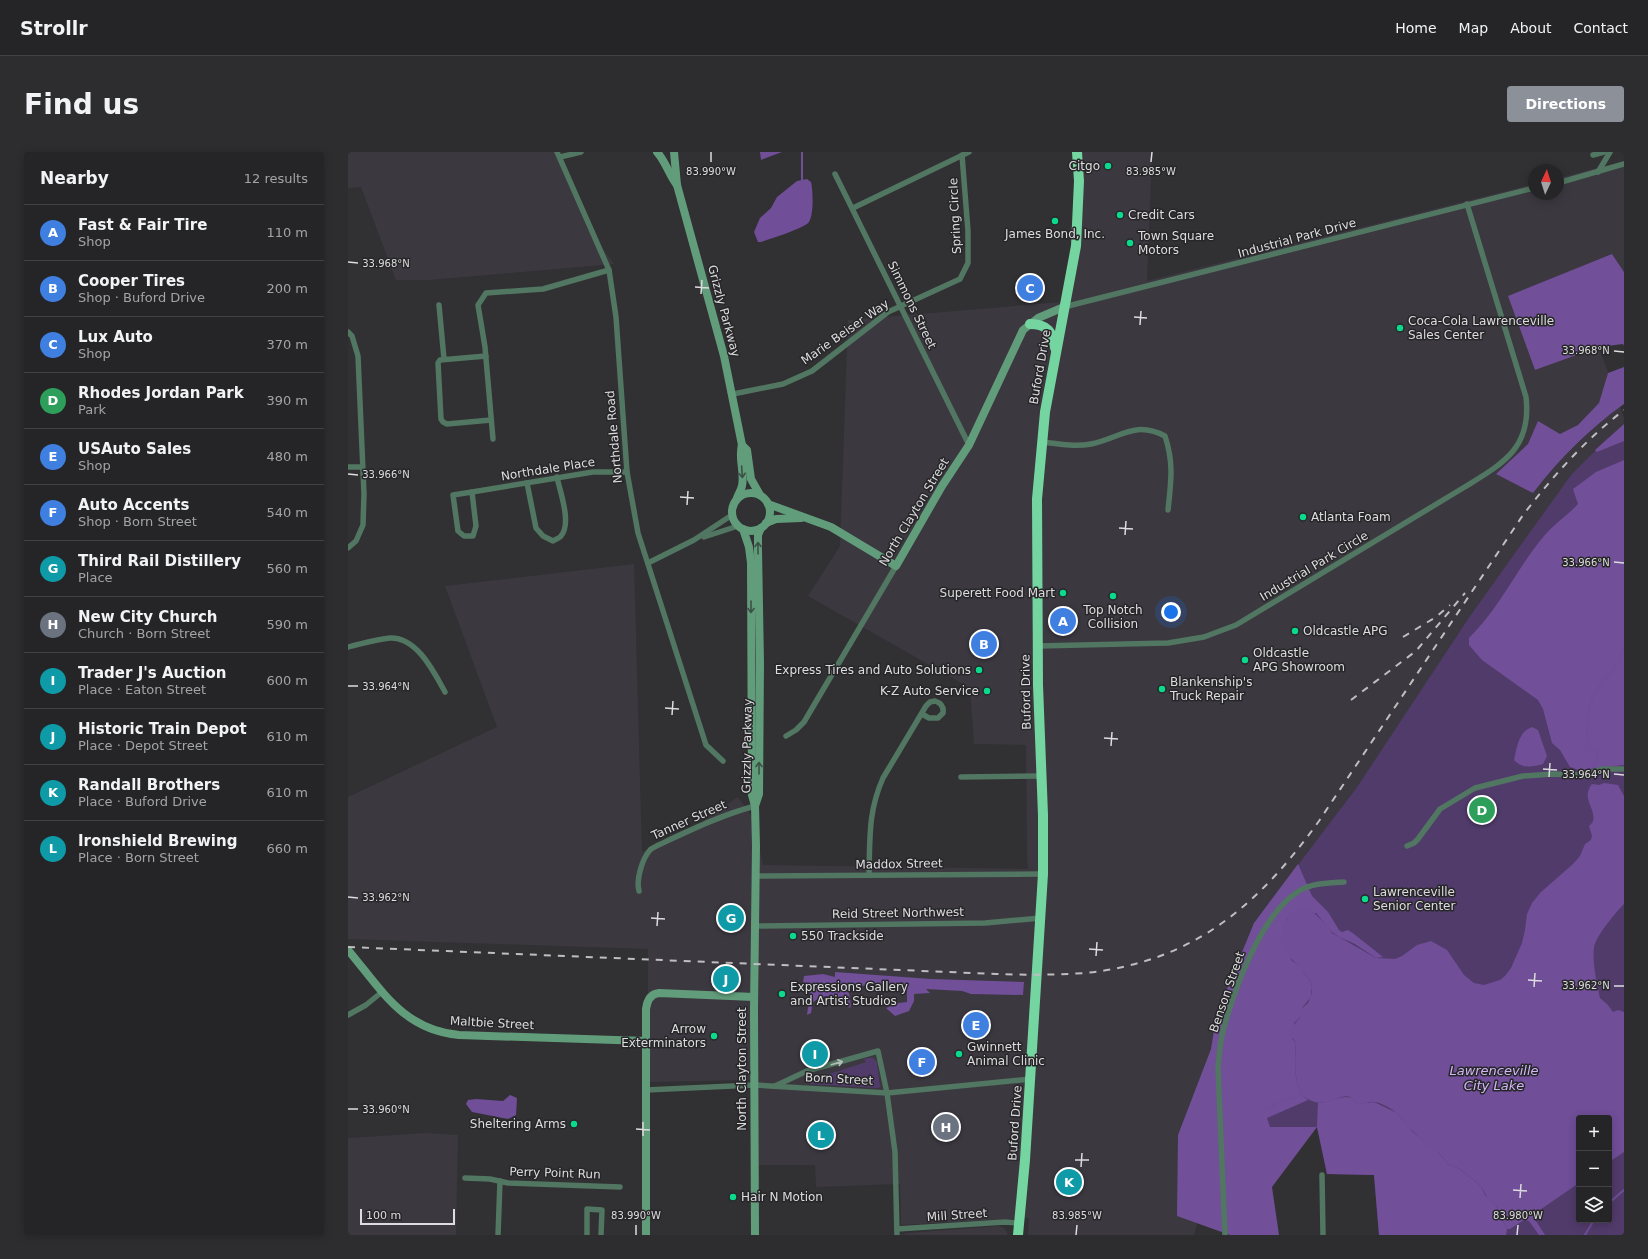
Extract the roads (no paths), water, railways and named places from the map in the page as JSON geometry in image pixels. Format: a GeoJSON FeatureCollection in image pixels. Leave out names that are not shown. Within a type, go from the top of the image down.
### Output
{"type":"FeatureCollection","features":[{"type":"Feature","properties":{"kind":"highway","name":"Buford Drive"},"geometry":{"type":"LineString","coordinates":[[1018,1235],[1031,1079],[1043,874],[1037,524],[1042,442],[1055,358],[1064,307],[1073,272],[1076,246],[1079,188],[1076,152]]}},
{"type":"Feature","properties":{"kind":"highway"},"geometry":{"type":"LineString","coordinates":[[1030,324],[1039,324],[1049,330],[1054,339],[1055,358]]}},
{"type":"Feature","properties":{"kind":"street"},"geometry":{"type":"LineString","coordinates":[[558,155],[580,152]]}},
{"type":"Feature","properties":{"kind":"street","name":"Grizzly Parkway"},"geometry":{"type":"LineString","coordinates":[[657,152],[663,158],[670,177],[677,185]]}},
{"type":"Feature","properties":{"kind":"street","name":"Grizzly Parkway"},"geometry":{"type":"LineString","coordinates":[[674,152],[677,185],[713,314],[733,394],[742,445],[740,452],[743,478],[742,488],[737,498]]}},
{"type":"Feature","properties":{"kind":"street"},"geometry":{"type":"LineString","coordinates":[[853,208],[968,152]]}},
{"type":"Feature","properties":{"kind":"street"},"geometry":{"type":"LineString","coordinates":[[1593,155],[1604,152]]}},
{"type":"Feature","properties":{"kind":"street"},"geometry":{"type":"LineString","coordinates":[[1598,172],[1610,152]]}},
{"type":"Feature","properties":{"kind":"street","name":"Northdale Road"},"geometry":{"type":"LineString","coordinates":[[558,155],[609,270],[616,317],[627,472],[638,533],[706,745],[722,761]]}},
{"type":"Feature","properties":{"kind":"street","name":"Spring Circle"},"geometry":{"type":"LineString","coordinates":[[901,307],[960,279],[968,263],[968,231],[962,155]]}},
{"type":"Feature","properties":{"kind":"street"},"geometry":{"type":"LineString","coordinates":[[1564,181],[1624,164]]}},
{"type":"Feature","properties":{"kind":"street","name":"Simmons Street"},"geometry":{"type":"LineString","coordinates":[[835,174],[969,445]]}},
{"type":"Feature","properties":{"kind":"street","name":"Industrial Park Drive"},"geometry":{"type":"LineString","coordinates":[[1064,307],[1218,270],[1467,204],[1528,189]]}},
{"type":"Feature","properties":{"kind":"street","name":"Industrial Park Circle"},"geometry":{"type":"LineString","coordinates":[[1038,646],[1168,643],[1204,637],[1236,625],[1463,488],[1498,466],[1512,453],[1521,438],[1526,424],[1528,408],[1526,397],[1467,204]]}},
{"type":"Feature","properties":{"kind":"street"},"geometry":{"type":"LineString","coordinates":[[493,439],[486,356],[478,304],[486,293],[543,289],[609,270]]}},
{"type":"Feature","properties":{"kind":"street"},"geometry":{"type":"LineString","coordinates":[[439,305],[444,359]]}},
{"type":"Feature","properties":{"kind":"street","name":"Marie Beiser Way"},"geometry":{"type":"LineString","coordinates":[[733,394],[783,384],[812,371],[833,356],[867,327],[888,312],[901,307]]}},
{"type":"Feature","properties":{"kind":"street","name":"North Clayton Street"},"geometry":{"type":"LineString","coordinates":[[786,736],[796,730],[804,722],[942,486],[969,445],[1023,330],[1038,318],[1064,307]]}},
{"type":"Feature","properties":{"kind":"street"},"geometry":{"type":"LineString","coordinates":[[348,332],[352,336],[358,356],[364,494],[363,525],[356,541],[348,548]]}},
{"type":"Feature","properties":{"kind":"street"},"geometry":{"type":"LineString","coordinates":[[486,356],[440,360],[438,363],[441,419],[447,424],[491,420]]}},
{"type":"Feature","properties":{"kind":"street"},"geometry":{"type":"LineString","coordinates":[[1042,442],[1090,444],[1137,429],[1153,430],[1165,436],[1171,453],[1171,480],[1168,510]]}},
{"type":"Feature","properties":{"kind":"street","name":"Grizzly Parkway"},"geometry":{"type":"LineString","coordinates":[[742,445],[747,450],[751,478],[760,495]]}},
{"type":"Feature","properties":{"kind":"street"},"geometry":{"type":"LineString","coordinates":[[348,467],[362,467]]}},
{"type":"Feature","properties":{"kind":"street","name":"Northdale Place"},"geometry":{"type":"LineString","coordinates":[[472,492],[476,526],[473,536],[464,536],[458,531],[453,495],[593,472],[627,472]]}},
{"type":"Feature","properties":{"kind":"street"},"geometry":{"type":"LineString","coordinates":[[527,483],[536,528],[543,536],[553,541],[561,537],[566,526],[557,477]]}},
{"type":"Feature","properties":{"kind":"street"},"geometry":{"type":"LineString","coordinates":[[806,519],[776,519],[749,531],[740,527],[732,515],[733,503],[737,498],[748,493],[760,495],[768,504],[831,527],[896,566]]}},
{"type":"Feature","properties":{"kind":"street"},"geometry":{"type":"LineString","coordinates":[[764,525],[770,514],[768,504]]}},
{"type":"Feature","properties":{"kind":"street"},"geometry":{"type":"LineString","coordinates":[[648,563],[694,540],[732,515]]}},
{"type":"Feature","properties":{"kind":"street","name":"Grizzly Parkway"},"geometry":{"type":"LineString","coordinates":[[755,806],[759,794],[760,663],[758,535],[764,525]]}},
{"type":"Feature","properties":{"kind":"street"},"geometry":{"type":"LineString","coordinates":[[694,540],[740,527]]}},
{"type":"Feature","properties":{"kind":"street","name":"Grizzly Parkway"},"geometry":{"type":"LineString","coordinates":[[740,527],[749,547],[751,564],[752,795],[755,806]]}},
{"type":"Feature","properties":{"kind":"street"},"geometry":{"type":"LineString","coordinates":[[348,648],[391,638],[407,642],[428,661],[445,692]]}},
{"type":"Feature","properties":{"kind":"street"},"geometry":{"type":"LineString","coordinates":[[869,875],[870,818],[875,798],[883,778],[922,714]]}},
{"type":"Feature","properties":{"kind":"street"},"geometry":{"type":"LineString","coordinates":[[1407,846],[1414,843],[1418,839],[1440,809],[1474,788],[1505,779],[1523,776],[1553,774],[1583,775],[1603,770],[1624,769]]}},
{"type":"Feature","properties":{"kind":"street"},"geometry":{"type":"LineString","coordinates":[[961,777],[1042,776]]}},
{"type":"Feature","properties":{"kind":"street","name":"North Clayton Street"},"geometry":{"type":"LineString","coordinates":[[755,806],[755,1235]]}},
{"type":"Feature","properties":{"kind":"street","name":"Tanner Street"},"geometry":{"type":"LineString","coordinates":[[639,891],[638,885],[644,861],[650,850],[715,819],[755,806]]}},
{"type":"Feature","properties":{"kind":"street","name":"Maddox Street"},"geometry":{"type":"LineString","coordinates":[[756,876],[1043,874]]}},
{"type":"Feature","properties":{"kind":"street","name":"Benson Street"},"geometry":{"type":"LineString","coordinates":[[1225,1235],[1218,1068],[1220,1047],[1227,1018],[1253,950],[1266,927],[1285,903],[1304,888],[1344,882]]}},
{"type":"Feature","properties":{"kind":"street","name":"Reid Street Northwest"},"geometry":{"type":"LineString","coordinates":[[756,926],[985,923],[1040,918]]}},
{"type":"Feature","properties":{"kind":"street","name":"Maltbie Street"},"geometry":{"type":"LineString","coordinates":[[348,950],[408,1018],[424,1027],[440,1032],[459,1035],[646,1041]]}},
{"type":"Feature","properties":{"kind":"street"},"geometry":{"type":"LineString","coordinates":[[348,1015],[366,1005],[383,991]]}},
{"type":"Feature","properties":{"kind":"street"},"geometry":{"type":"LineString","coordinates":[[646,1235],[646,1005],[652,996],[659,993],[754,997]]}},
{"type":"Feature","properties":{"kind":"street"},"geometry":{"type":"LineString","coordinates":[[775,1086],[808,1071],[878,1051],[887,1093],[895,1152],[897,1232]]}},
{"type":"Feature","properties":{"kind":"street","name":"Born Street"},"geometry":{"type":"LineString","coordinates":[[646,1090],[754,1085],[887,1093],[1031,1079]]}},
{"type":"Feature","properties":{"kind":"street"},"geometry":{"type":"LineString","coordinates":[[1322,1175],[1323,1235]]}},
{"type":"Feature","properties":{"kind":"street","name":"Perry Point Run"},"geometry":{"type":"LineString","coordinates":[[465,1178],[490,1179],[508,1183],[620,1187]]}},
{"type":"Feature","properties":{"kind":"street"},"geometry":{"type":"LineString","coordinates":[[498,1235],[500,1181]]}},
{"type":"Feature","properties":{"kind":"street"},"geometry":{"type":"LineString","coordinates":[[587,1235],[587,1209],[602,1210],[601,1235]]}},
{"type":"Feature","properties":{"kind":"street","name":"Mill Street"},"geometry":{"type":"LineString","coordinates":[[897,1232],[1005,1222],[1019,1223]]}},
{"type":"Feature","properties":{"kind":"water"},"geometry":{"type":"Polygon","coordinates":[[[760,152],[782,152],[761,160],[760,152]]]}},
{"type":"Feature","properties":{"kind":"water"},"geometry":{"type":"Polygon","coordinates":[[[807,179],[811,182],[813,196],[812,214],[809,222],[779,236],[758,242],[754,232],[760,218],[771,208],[777,197],[797,181],[807,179]]]}},
{"type":"Feature","properties":{"kind":"water"},"geometry":{"type":"Polygon","coordinates":[[[1532,727],[1538,730],[1547,756],[1543,764],[1531,766],[1520,765],[1514,760],[1517,746],[1521,736],[1527,729],[1532,727]]]}},
{"type":"Feature","properties":{"kind":"water","name":"Lawrenceville City Lake"},"geometry":{"type":"Polygon","coordinates":[[[1604,783],[1618,785],[1624,796],[1624,904],[1602,931],[1595,943],[1594,959],[1596,980],[1600,998],[1613,1012],[1618,1010],[1624,1012],[1624,1152],[1612,1160],[1612,1115],[1576,1115],[1576,1185],[1534,1214],[1534,1218],[1545,1235],[1539,1235],[1529,1221],[1524,1220],[1510,1229],[1507,1229],[1496,1206],[1488,1199],[1481,1186],[1458,1168],[1449,1165],[1438,1152],[1431,1148],[1405,1124],[1397,1113],[1388,1107],[1375,1102],[1356,1104],[1353,1099],[1346,1096],[1331,1101],[1318,1103],[1303,1096],[1296,1077],[1296,1042],[1289,1035],[1291,1028],[1301,1016],[1301,1009],[1308,1003],[1312,993],[1312,986],[1309,979],[1299,966],[1288,956],[1281,936],[1288,918],[1298,909],[1304,908],[1312,911],[1329,927],[1332,933],[1376,958],[1395,959],[1402,956],[1417,945],[1431,941],[1447,950],[1464,975],[1474,983],[1484,985],[1500,980],[1511,968],[1522,943],[1527,914],[1532,903],[1541,892],[1573,864],[1580,856],[1585,844],[1591,840],[1592,836],[1589,826],[1592,822],[1593,814],[1588,792],[1592,784],[1599,785],[1604,783]]]}},
{"type":"Feature","properties":{"kind":"water"},"geometry":{"type":"Polygon","coordinates":[[[510,1095],[517,1098],[516,1115],[508,1119],[472,1112],[466,1104],[468,1100],[476,1099],[503,1101],[510,1095]]]}},
{"type":"Feature","properties":{"kind":"waterway"},"geometry":{"type":"LineString","coordinates":[[802,152],[802,181]]}},
{"type":"Feature","properties":{"kind":"waterway"},"geometry":{"type":"LineString","coordinates":[[1591,768],[1596,763],[1598,753],[1588,746],[1587,725],[1589,711],[1598,687],[1615,667],[1624,649]]}},
{"type":"Feature","properties":{"kind":"waterway"},"geometry":{"type":"LineString","coordinates":[[1263,1110],[1270,1108],[1279,1102],[1302,1095]]}},
{"type":"Feature","properties":{"kind":"waterway"},"geometry":{"type":"LineString","coordinates":[[1612,1200],[1624,1190]]}},
{"type":"Feature","properties":{"kind":"waterway"},"geometry":{"type":"LineString","coordinates":[[1585,1235],[1592,1223]]}},
{"type":"Feature","properties":{"kind":"railway"},"geometry":{"type":"LineString","coordinates":[[348,947],[1018,975],[1085,973],[1124,967],[1159,957],[1220,925],[1247,904],[1272,879],[1296,851],[1319,821],[1523,515],[1570,459],[1624,410]]}},
{"type":"Feature","properties":{"kind":"railway"},"geometry":{"type":"LineString","coordinates":[[1351,700],[1416,651],[1465,593]]}},
{"type":"Feature","properties":{"kind":"railway"},"geometry":{"type":"LineString","coordinates":[[1403,637],[1436,617],[1450,605]]}},
{"type":"Feature","properties":{"kind":"place","name":"Citgo"},"geometry":{"type":"Point","coordinates":[1108,166]}},
{"type":"Feature","properties":{"kind":"place","name":"Credit Cars"},"geometry":{"type":"Point","coordinates":[1120,215]}},
{"type":"Feature","properties":{"kind":"place","name":"James Bond, Inc."},"geometry":{"type":"Point","coordinates":[1055,221]}},
{"type":"Feature","properties":{"kind":"place","name":"Town Square Motors"},"geometry":{"type":"Point","coordinates":[1130,243]}},
{"type":"Feature","properties":{"kind":"place","name":"Lux Auto"},"geometry":{"type":"Point","coordinates":[1030,288]}},
{"type":"Feature","properties":{"kind":"place","name":"Coca-Cola Lawrenceville Sales Center"},"geometry":{"type":"Point","coordinates":[1400,328]}},
{"type":"Feature","properties":{"kind":"place","name":"Atlanta Foam"},"geometry":{"type":"Point","coordinates":[1303,517]}},
{"type":"Feature","properties":{"kind":"place","name":"Superett Food Mart"},"geometry":{"type":"Point","coordinates":[1063,593]}},
{"type":"Feature","properties":{"kind":"place","name":"Top Notch Collision"},"geometry":{"type":"Point","coordinates":[1113,596]}},
{"type":"Feature","properties":{"kind":"place","name":"Fast & Fair Tire"},"geometry":{"type":"Point","coordinates":[1063,621]}},
{"type":"Feature","properties":{"kind":"place","name":"Oldcastle APG"},"geometry":{"type":"Point","coordinates":[1295,631]}},
{"type":"Feature","properties":{"kind":"place","name":"Cooper Tires"},"geometry":{"type":"Point","coordinates":[984,644]}},
{"type":"Feature","properties":{"kind":"place","name":"Oldcastle APG Showroom"},"geometry":{"type":"Point","coordinates":[1245,660]}},
{"type":"Feature","properties":{"kind":"place","name":"Express Tires and Auto Solutions"},"geometry":{"type":"Point","coordinates":[979,670]}},
{"type":"Feature","properties":{"kind":"place","name":"Blankenship's Truck Repair"},"geometry":{"type":"Point","coordinates":[1162,689]}},
{"type":"Feature","properties":{"kind":"place","name":"K-Z Auto Service"},"geometry":{"type":"Point","coordinates":[987,691]}},
{"type":"Feature","properties":{"kind":"place","name":"Rhodes Jordan Park"},"geometry":{"type":"Point","coordinates":[1482,810]}},
{"type":"Feature","properties":{"kind":"place","name":"Lawrenceville Senior Center"},"geometry":{"type":"Point","coordinates":[1365,899]}},
{"type":"Feature","properties":{"kind":"place","name":"Third Rail Distillery"},"geometry":{"type":"Point","coordinates":[731,918]}},
{"type":"Feature","properties":{"kind":"place","name":"550 Trackside"},"geometry":{"type":"Point","coordinates":[793,936]}},
{"type":"Feature","properties":{"kind":"place","name":"Historic Train Depot"},"geometry":{"type":"Point","coordinates":[726,979]}},
{"type":"Feature","properties":{"kind":"place","name":"Expressions Gallery and Artist Studios"},"geometry":{"type":"Point","coordinates":[782,994]}},
{"type":"Feature","properties":{"kind":"place","name":"USAuto Sales"},"geometry":{"type":"Point","coordinates":[976,1025]}},
{"type":"Feature","properties":{"kind":"place","name":"Arrow Exterminators"},"geometry":{"type":"Point","coordinates":[714,1036]}},
{"type":"Feature","properties":{"kind":"place","name":"Trader J's Auction"},"geometry":{"type":"Point","coordinates":[815,1054]}},
{"type":"Feature","properties":{"kind":"place","name":"Gwinnett Animal Clinic"},"geometry":{"type":"Point","coordinates":[959,1054]}},
{"type":"Feature","properties":{"kind":"place","name":"Auto Accents"},"geometry":{"type":"Point","coordinates":[922,1062]}},
{"type":"Feature","properties":{"kind":"place","name":"Sheltering Arms"},"geometry":{"type":"Point","coordinates":[574,1124]}},
{"type":"Feature","properties":{"kind":"place","name":"New City Church"},"geometry":{"type":"Point","coordinates":[946,1127]}},
{"type":"Feature","properties":{"kind":"place","name":"Ironshield Brewing"},"geometry":{"type":"Point","coordinates":[821,1135]}},
{"type":"Feature","properties":{"kind":"place","name":"Randall Brothers"},"geometry":{"type":"Point","coordinates":[1069,1182]}},
{"type":"Feature","properties":{"kind":"place","name":"Hair N Motion"},"geometry":{"type":"Point","coordinates":[733,1197]}}]}
